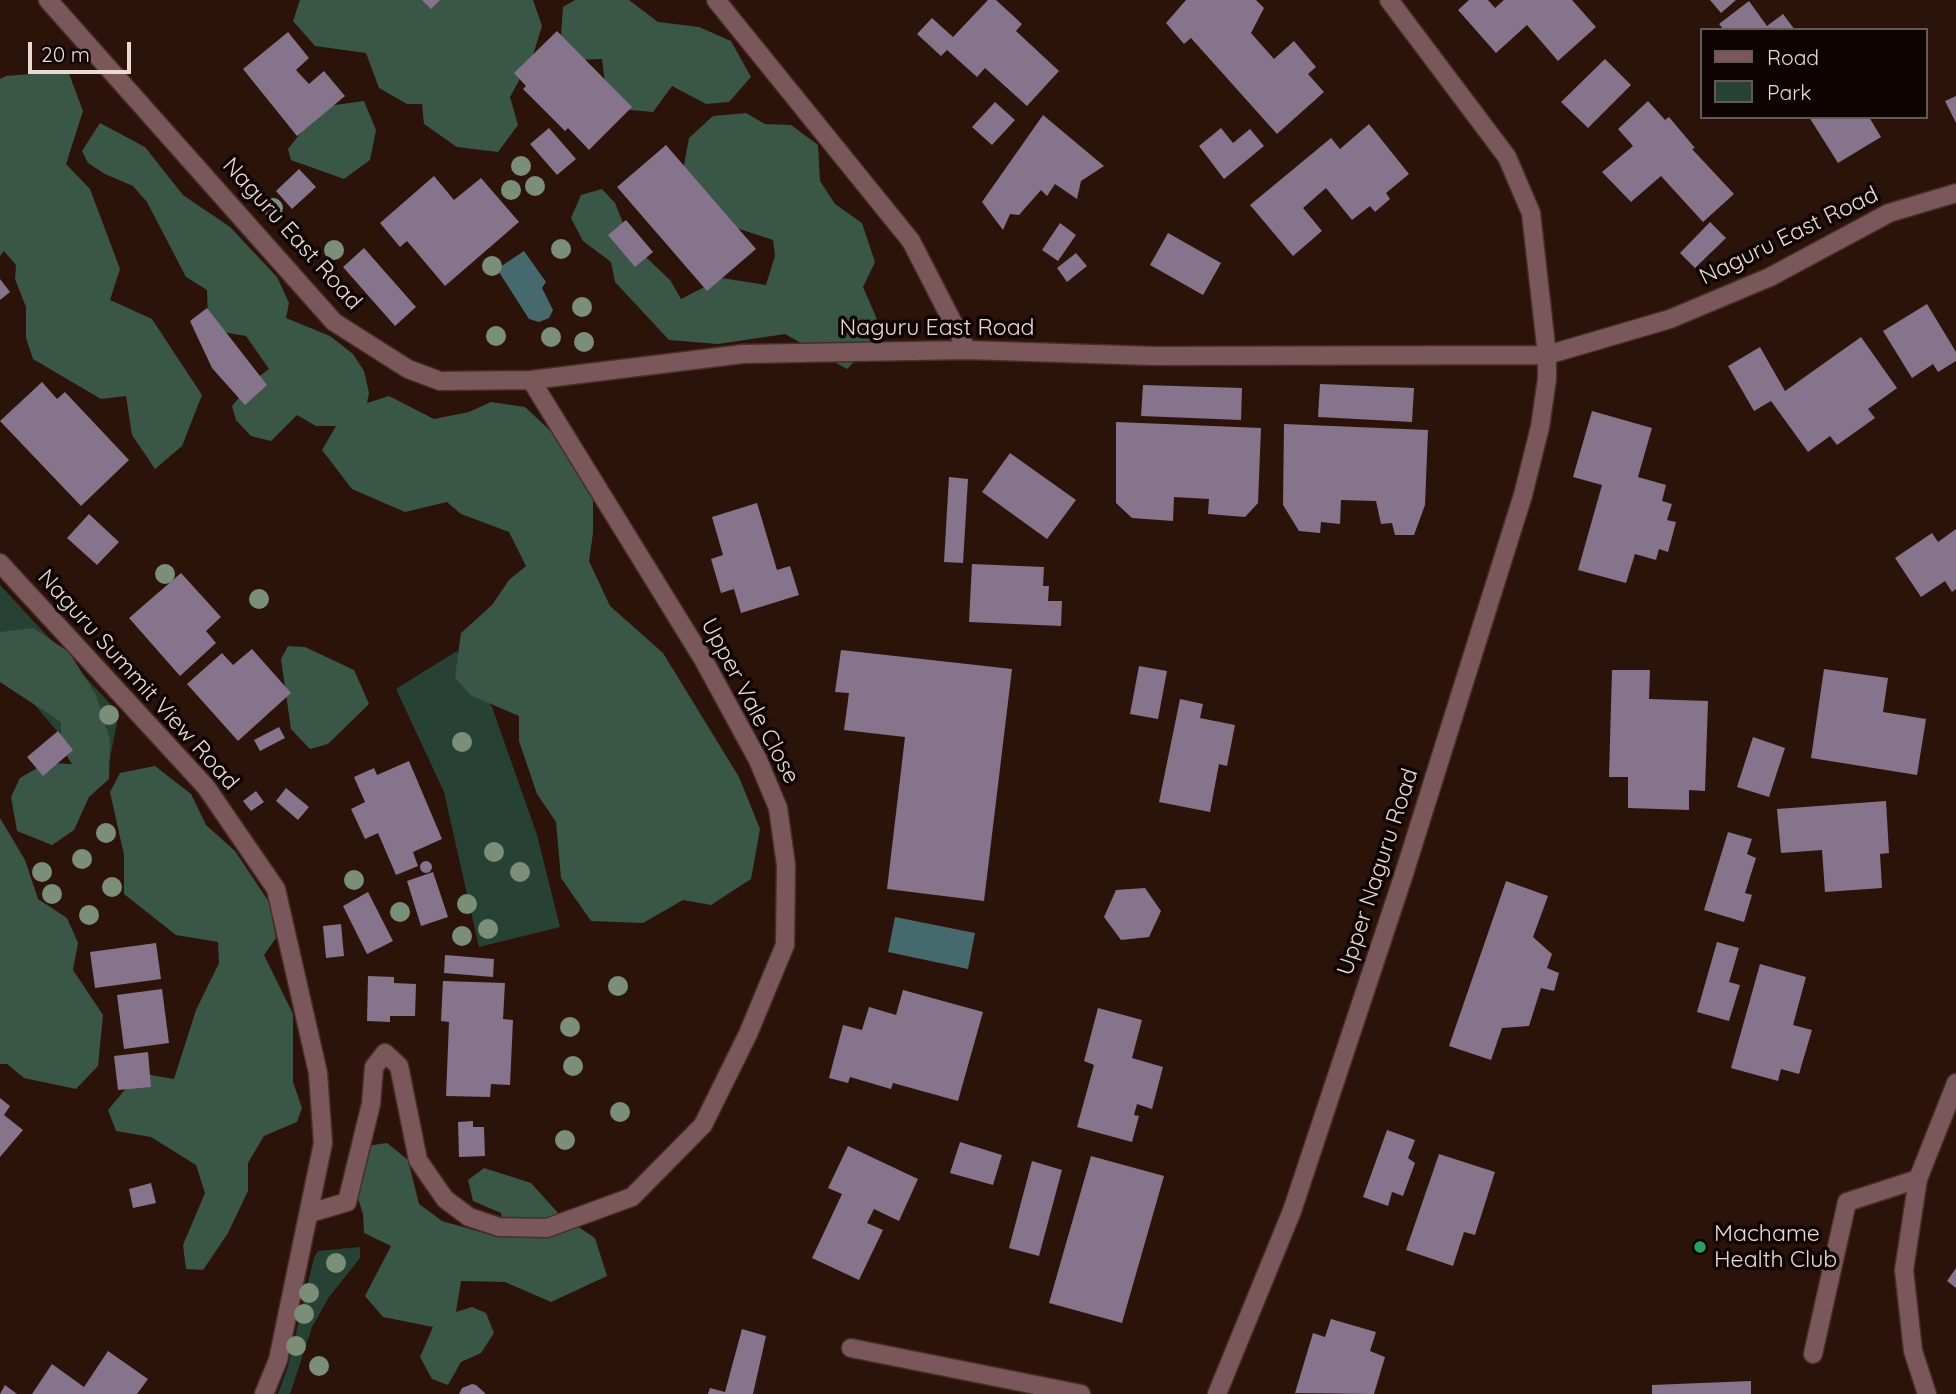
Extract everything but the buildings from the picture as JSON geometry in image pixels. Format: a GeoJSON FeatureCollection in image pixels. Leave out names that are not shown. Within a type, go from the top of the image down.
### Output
{"type":"FeatureCollection","features":[{"type":"Feature","properties":{"kind":"street","name":"Naguru East Road"},"geometry":{"type":"LineString","coordinates":[[48,0],[334,322],[385,357],[440,381],[531,380],[743,354],[967,351],[1154,356],[1547,355],[1670,319],[1770,277],[1888,213],[1956,193]]}},
{"type":"Feature","properties":{"kind":"street"},"geometry":{"type":"LineString","coordinates":[[716,0],[911,241],[967,351]]}},
{"type":"Feature","properties":{"kind":"street","name":"Upper Naguru Road"},"geometry":{"type":"LineString","coordinates":[[1217,1394],[1292,1211],[1403,877],[1523,495],[1540,428],[1547,355],[1531,214],[1507,158],[1389,0]]}},
{"type":"Feature","properties":{"kind":"street","name":"Upper Vale Close"},"geometry":{"type":"LineString","coordinates":[[310,1213],[347,1202],[371,1104],[374,1067],[384,1053],[399,1066],[418,1160],[445,1199],[469,1217],[499,1227],[547,1228],[632,1197],[704,1125],[748,1034],[785,945],[786,866],[779,819],[758,760],[704,659],[531,380]]}},
{"type":"Feature","properties":{"kind":"street","name":"Naguru Summit View Road"},"geometry":{"type":"LineString","coordinates":[[0,564],[206,788],[276,889],[318,1073],[323,1143],[278,1360],[264,1394]]}},
{"type":"Feature","properties":{"kind":"street"},"geometry":{"type":"LineString","coordinates":[[1927,1394],[1913,1351],[1904,1270],[1919,1179],[1956,1083]]}},
{"type":"Feature","properties":{"kind":"street"},"geometry":{"type":"LineString","coordinates":[[1813,1354],[1847,1202],[1919,1179]]}},
{"type":"Feature","properties":{"kind":"street"},"geometry":{"type":"LineString","coordinates":[[851,1348],[1081,1394]]}},
{"type":"Feature","properties":{"kind":"green space"},"geometry":{"type":"Polygon","coordinates":[[[300,0],[533,0],[542,26],[533,55],[510,97],[518,125],[498,152],[457,147],[424,124],[422,104],[407,104],[379,88],[366,53],[315,46],[293,21],[300,0]]]}},
{"type":"Feature","properties":{"kind":"green space"},"geometry":{"type":"Polygon","coordinates":[[[575,0],[629,0],[658,22],[699,27],[731,41],[751,77],[729,102],[706,104],[672,86],[653,112],[608,108],[602,59],[573,60],[560,50],[563,7],[575,0]]]}},
{"type":"Feature","properties":{"kind":"green space"},"geometry":{"type":"Polygon","coordinates":[[[68,71],[83,111],[66,164],[90,189],[120,269],[110,300],[152,319],[202,395],[182,446],[155,469],[132,435],[126,396],[101,399],[33,359],[26,338],[26,307],[15,279],[16,265],[4,251],[0,256],[0,79],[6,76],[68,71]]]}},
{"type":"Feature","properties":{"kind":"green space"},"geometry":{"type":"Polygon","coordinates":[[[364,101],[376,130],[370,160],[344,179],[291,160],[288,149],[321,107],[364,101]]]}},
{"type":"Feature","properties":{"kind":"green space"},"geometry":{"type":"Polygon","coordinates":[[[746,113],[765,124],[791,125],[818,145],[820,181],[835,204],[862,223],[875,262],[863,287],[883,333],[847,369],[785,334],[718,344],[669,340],[615,282],[611,262],[583,241],[571,218],[581,195],[602,189],[615,203],[631,243],[670,280],[681,299],[722,278],[766,285],[775,256],[773,240],[715,221],[681,181],[689,138],[713,116],[746,113]]]}},
{"type":"Feature","properties":{"kind":"green space"},"geometry":{"type":"Polygon","coordinates":[[[100,123],[145,147],[183,195],[230,227],[277,277],[289,303],[286,318],[330,336],[353,354],[364,371],[369,393],[367,403],[389,396],[434,419],[469,412],[491,402],[525,407],[555,435],[593,498],[593,533],[589,561],[610,606],[663,653],[739,777],[760,829],[751,879],[711,905],[683,900],[643,923],[591,921],[561,878],[556,822],[537,794],[519,741],[519,716],[470,695],[455,677],[461,633],[492,605],[509,580],[526,566],[509,532],[461,514],[447,502],[405,512],[352,489],[322,450],[336,426],[316,426],[297,415],[271,441],[251,436],[236,420],[232,406],[253,381],[269,369],[246,336],[217,331],[208,319],[207,290],[186,277],[147,202],[133,186],[88,163],[82,151],[100,123]]]}},
{"type":"Feature","properties":{"kind":"green space"},"geometry":{"type":"Polygon","coordinates":[[[0,585],[115,709],[117,724],[108,767],[73,750],[0,664],[0,585]]]}},
{"type":"Feature","properties":{"kind":"green space"},"geometry":{"type":"Polygon","coordinates":[[[33,628],[69,652],[96,695],[110,740],[109,779],[89,797],[74,830],[52,845],[17,831],[11,797],[20,778],[46,763],[72,764],[61,747],[61,722],[0,682],[0,632],[33,628]]]}},
{"type":"Feature","properties":{"kind":"green space"},"geometry":{"type":"Polygon","coordinates":[[[288,646],[305,647],[354,670],[369,704],[328,744],[310,749],[291,729],[281,659],[288,646]]]}},
{"type":"Feature","properties":{"kind":"green space"},"geometry":{"type":"Polygon","coordinates":[[[457,651],[492,707],[537,835],[560,927],[479,947],[444,792],[396,689],[457,651]]]}},
{"type":"Feature","properties":{"kind":"green space"},"geometry":{"type":"Polygon","coordinates":[[[155,766],[191,794],[206,825],[235,851],[269,902],[276,938],[264,955],[293,1014],[293,1082],[302,1108],[297,1122],[264,1136],[248,1163],[248,1191],[228,1233],[203,1270],[186,1269],[183,1245],[205,1193],[196,1165],[151,1137],[116,1131],[108,1110],[139,1073],[174,1079],[196,1010],[219,963],[218,942],[176,935],[124,894],[124,855],[110,792],[120,773],[155,766]]]}},
{"type":"Feature","properties":{"kind":"green space"},"geometry":{"type":"Polygon","coordinates":[[[0,818],[25,860],[38,899],[67,918],[78,943],[73,970],[103,1015],[98,1066],[76,1089],[24,1078],[7,1064],[0,1064],[0,818]]]}},
{"type":"Feature","properties":{"kind":"green space"},"geometry":{"type":"Polygon","coordinates":[[[387,1143],[408,1160],[419,1204],[442,1221],[491,1235],[504,1236],[501,1213],[473,1201],[468,1180],[484,1168],[531,1183],[559,1214],[595,1238],[607,1276],[551,1302],[505,1282],[461,1281],[456,1312],[472,1307],[486,1313],[494,1333],[481,1353],[461,1362],[448,1385],[432,1379],[420,1357],[433,1327],[383,1317],[365,1296],[391,1246],[364,1233],[363,1214],[348,1168],[353,1148],[387,1143]]]}},
{"type":"Feature","properties":{"kind":"green space"},"geometry":{"type":"Polygon","coordinates":[[[360,1247],[360,1258],[329,1297],[312,1327],[290,1394],[278,1394],[288,1366],[314,1258],[318,1251],[360,1247]]]}},
{"type":"Feature","properties":{"kind":"water"},"geometry":{"type":"Polygon","coordinates":[[[524,251],[546,282],[542,288],[553,310],[549,318],[539,322],[529,319],[497,269],[524,251]]]}},
{"type":"Feature","properties":{"kind":"water"},"geometry":{"type":"Polygon","coordinates":[[[895,917],[975,933],[968,969],[888,952],[895,917]]]}},
{"type":"Feature","properties":{"kind":"place","name":"Machame Health Club"},"geometry":{"type":"Point","coordinates":[1700,1247]}}]}
